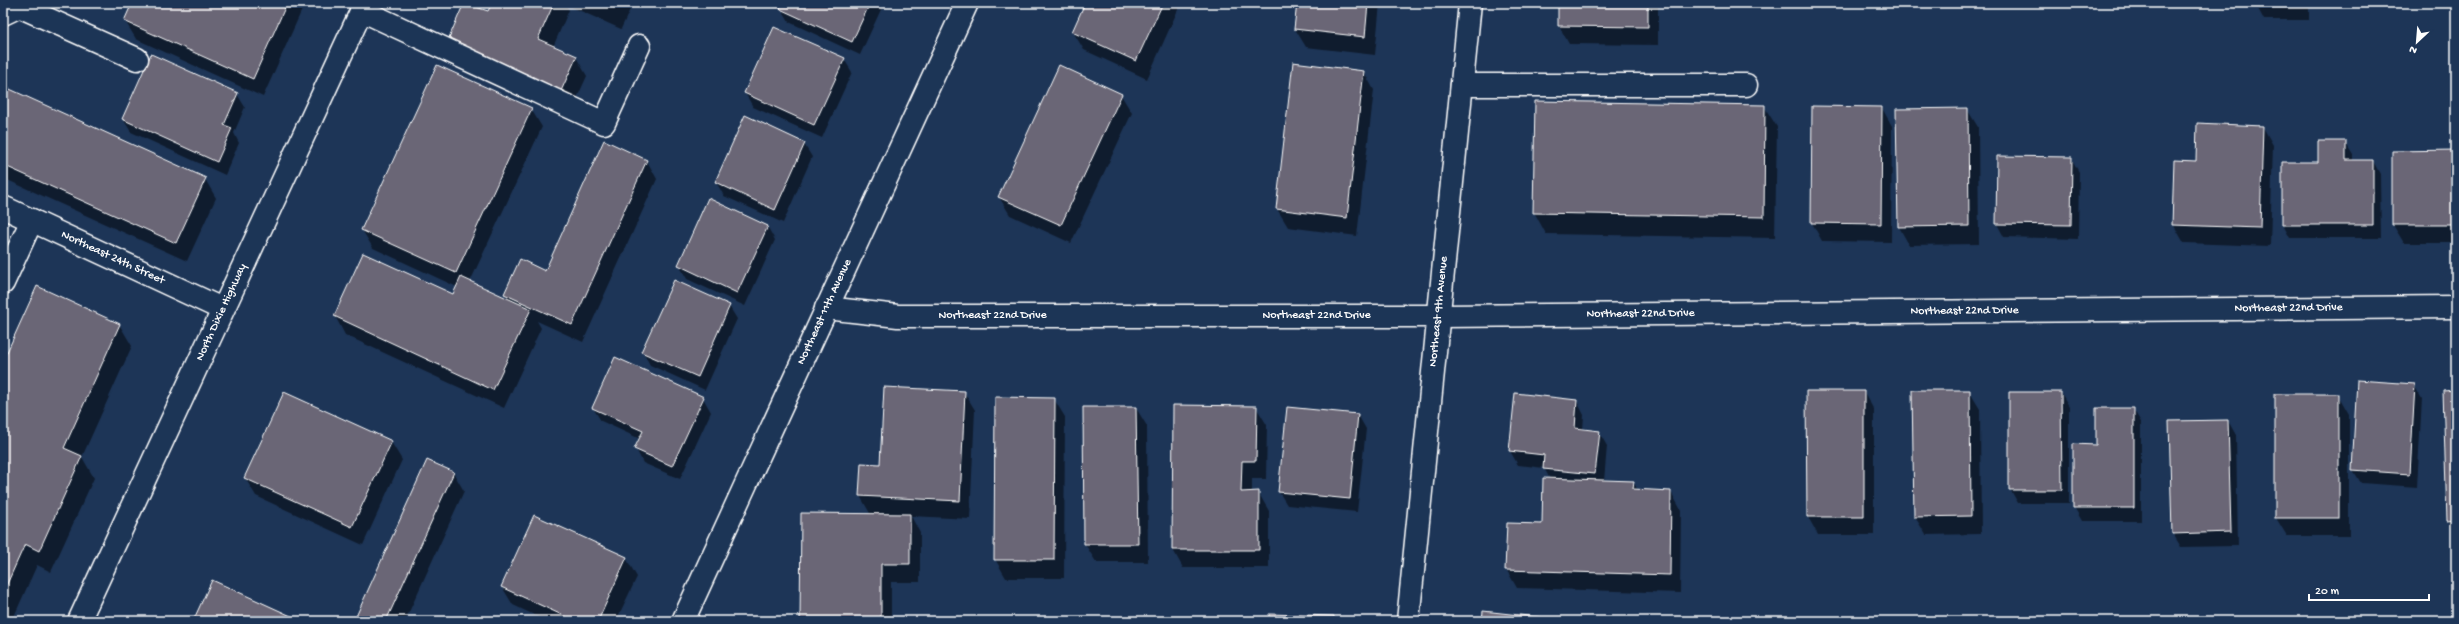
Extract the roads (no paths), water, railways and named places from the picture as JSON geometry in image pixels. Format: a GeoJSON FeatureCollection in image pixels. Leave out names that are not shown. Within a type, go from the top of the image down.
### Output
{"type":"FeatureCollection","features":[{"type":"Feature","properties":{"kind":"street","name":"Northeast 11th Avenue"},"geometry":{"type":"LineString","coordinates":[[682,621],[967,3]]}},
{"type":"Feature","properties":{"kind":"street","name":"Northeast 9th Avenue"},"geometry":{"type":"LineString","coordinates":[[1408,621],[1440,316],[1470,3]]}},
{"type":"Feature","properties":{"kind":"street"},"geometry":{"type":"LineString","coordinates":[[363,7],[604,123],[639,46]]}},
{"type":"Feature","properties":{"kind":"street","name":"North Dixie Highway"},"geometry":{"type":"LineString","coordinates":[[79,621],[363,7]]}},
{"type":"Feature","properties":{"kind":"street"},"geometry":{"type":"LineString","coordinates":[[16,8],[137,59]]}},
{"type":"Feature","properties":{"kind":"street"},"geometry":{"type":"LineString","coordinates":[[1462,85],[1746,85]]}},
{"type":"Feature","properties":{"kind":"street","name":"Northeast 24th Street"},"geometry":{"type":"LineString","coordinates":[[3,206],[222,309]]}},
{"type":"Feature","properties":{"kind":"street"},"geometry":{"type":"LineString","coordinates":[[3,283],[32,220]]}},
{"type":"Feature","properties":{"kind":"street","name":"Northeast 22nd Drive"},"geometry":{"type":"LineString","coordinates":[[826,308],[898,316],[1440,316],[2456,308]]}}]}
